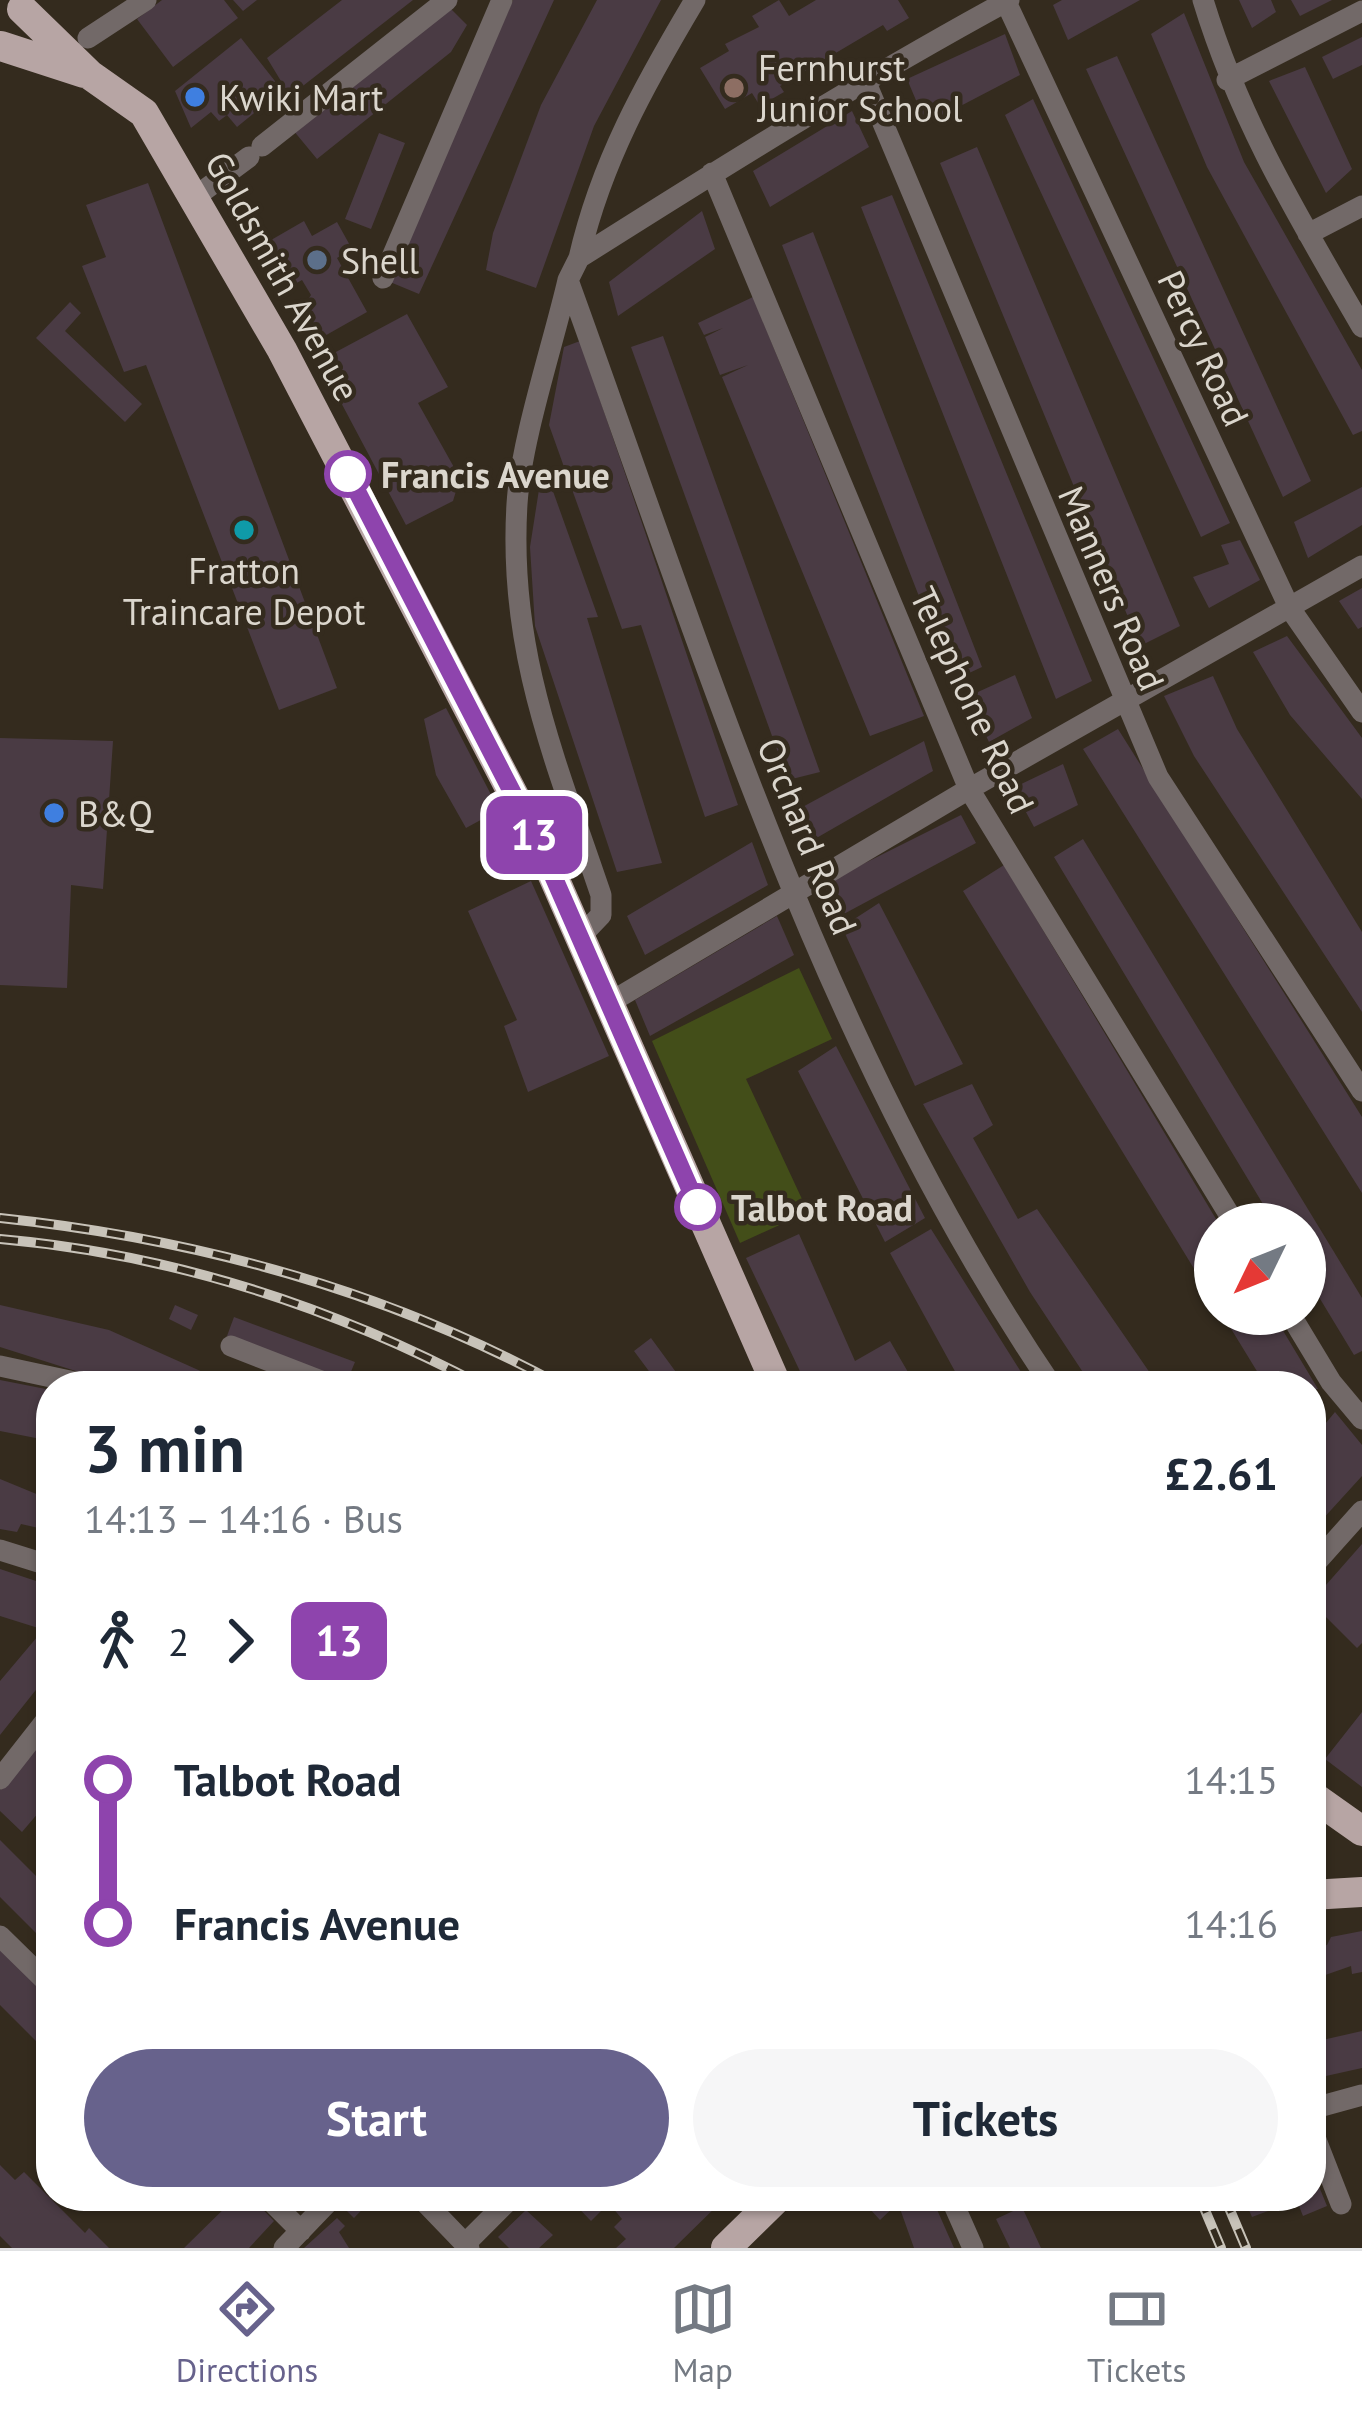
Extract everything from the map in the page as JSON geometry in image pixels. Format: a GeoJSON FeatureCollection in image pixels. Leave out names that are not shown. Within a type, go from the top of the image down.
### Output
{"type":"FeatureCollection","features":[{"type":"Feature","properties":{"kind":"main road"},"geometry":{"type":"LineString","coordinates":[[0,46],[18,31],[21,5]]}},
{"type":"Feature","properties":{"kind":"main road","name":"Goldsmith Avenue"},"geometry":{"type":"LineString","coordinates":[[21,5],[90,75],[144,113],[392,556],[540,846],[770,1371]]}},
{"type":"Feature","properties":{"kind":"main road","name":"Goldsmith Avenue"},"geometry":{"type":"LineString","coordinates":[[0,46],[90,75]]}},
{"type":"Feature","properties":{"kind":"main road"},"geometry":{"type":"LineString","coordinates":[[1326,1806],[1362,1831]]}},
{"type":"Feature","properties":{"kind":"main road"},"geometry":{"type":"LineString","coordinates":[[1326,1894],[1362,1892]]}},
{"type":"Feature","properties":{"kind":"main road"},"geometry":{"type":"LineString","coordinates":[[726,2248],[764,2211]]}},
{"type":"Feature","properties":{"kind":"street"},"geometry":{"type":"LineString","coordinates":[[88,38],[146,0]]}},
{"type":"Feature","properties":{"kind":"street"},"geometry":{"type":"LineString","coordinates":[[195,197],[447,0]]}},
{"type":"Feature","properties":{"kind":"street"},"geometry":{"type":"LineString","coordinates":[[383,278],[502,0]]}},
{"type":"Feature","properties":{"kind":"street"},"geometry":{"type":"LineString","coordinates":[[580,937],[601,914],[601,896],[532,686],[516,608],[517,499],[568,280],[579,258],[595,192],[637,97],[695,0]]}},
{"type":"Feature","properties":{"kind":"street"},"geometry":{"type":"LineString","coordinates":[[1203,0],[1227,80],[1258,148],[1362,327]]}},
{"type":"Feature","properties":{"kind":"street"},"geometry":{"type":"LineString","coordinates":[[579,258],[864,78],[1007,1]]}},
{"type":"Feature","properties":{"kind":"street","name":"Percy Road"},"geometry":{"type":"LineString","coordinates":[[1007,1],[1289,608],[1362,712]]}},
{"type":"Feature","properties":{"kind":"street"},"geometry":{"type":"LineString","coordinates":[[1227,80],[1362,11]]}},
{"type":"Feature","properties":{"kind":"street","name":"Manners Road"},"geometry":{"type":"LineString","coordinates":[[864,78],[1158,777],[1362,1091]]}},
{"type":"Feature","properties":{"kind":"street","name":"Telephone Road"},"geometry":{"type":"LineString","coordinates":[[712,173],[969,789],[1222,1203]]}},
{"type":"Feature","properties":{"kind":"street"},"geometry":{"type":"LineString","coordinates":[[1308,234],[1362,206]]}},
{"type":"Feature","properties":{"kind":"street","name":"Orchard Road"},"geometry":{"type":"LineString","coordinates":[[568,280],[791,896],[940,1208],[1043,1371]]}},
{"type":"Feature","properties":{"kind":"street"},"geometry":{"type":"LineString","coordinates":[[609,1004],[969,789],[1362,566]]}},
{"type":"Feature","properties":{"kind":"street"},"geometry":{"type":"LineString","coordinates":[[540,846],[578,828]]}},
{"type":"Feature","properties":{"kind":"street"},"geometry":{"type":"LineString","coordinates":[[1303,1335],[1324,1371]]}},
{"type":"Feature","properties":{"kind":"street"},"geometry":{"type":"LineString","coordinates":[[231,1346],[295,1371]]}},
{"type":"Feature","properties":{"kind":"street"},"geometry":{"type":"LineString","coordinates":[[0,1366],[36,1374]]}},
{"type":"Feature","properties":{"kind":"street"},"geometry":{"type":"LineString","coordinates":[[1326,1374],[1362,1419]]}},
{"type":"Feature","properties":{"kind":"street"},"geometry":{"type":"LineString","coordinates":[[1326,1551],[1362,1511]]}},
{"type":"Feature","properties":{"kind":"street"},"geometry":{"type":"LineString","coordinates":[[0,1550],[36,1561]]}},
{"type":"Feature","properties":{"kind":"street"},"geometry":{"type":"LineString","coordinates":[[0,1779],[36,1736]]}},
{"type":"Feature","properties":{"kind":"street"},"geometry":{"type":"LineString","coordinates":[[0,1936],[36,1971]]}},
{"type":"Feature","properties":{"kind":"street"},"geometry":{"type":"LineString","coordinates":[[1326,2105],[1362,2095]]}},
{"type":"Feature","properties":{"kind":"street"},"geometry":{"type":"LineString","coordinates":[[1326,2167],[1340,2204]]}},
{"type":"Feature","properties":{"kind":"street"},"geometry":{"type":"LineString","coordinates":[[281,2211],[301,2231]]}},
{"type":"Feature","properties":{"kind":"street"},"geometry":{"type":"LineString","coordinates":[[284,2248],[320,2211]]}},
{"type":"Feature","properties":{"kind":"street"},"geometry":{"type":"LineString","coordinates":[[433,2211],[467,2246],[499,2211]]}},
{"type":"Feature","properties":{"kind":"street"},"geometry":{"type":"LineString","coordinates":[[958,2211],[973,2248]]}},
{"type":"Feature","properties":{"kind":"green space"},"geometry":{"type":"Polygon","coordinates":[[[799,968],[832,1039],[746,1079],[808,1212],[740,1243],[652,1041],[799,968]]]}},
{"type":"Feature","properties":{"kind":"building"},"geometry":{"type":"Polygon","coordinates":[[[162,0],[224,0],[238,18],[173,67],[137,19],[162,0]]]}},
{"type":"Feature","properties":{"kind":"building"},"geometry":{"type":"Polygon","coordinates":[[[233,0],[257,0],[243,11],[233,0]]]}},
{"type":"Feature","properties":{"kind":"building"},"geometry":{"type":"Polygon","coordinates":[[[342,0],[413,0],[290,96],[267,58],[342,0]]]}},
{"type":"Feature","properties":{"kind":"building"},"geometry":{"type":"Polygon","coordinates":[[[513,0],[554,0],[419,294],[390,282],[513,0]]]}},
{"type":"Feature","properties":{"kind":"building"},"geometry":{"type":"Polygon","coordinates":[[[597,0],[661,0],[594,126],[536,288],[486,270],[493,233],[541,105],[597,0]]]}},
{"type":"Feature","properties":{"kind":"building"},"geometry":{"type":"Polygon","coordinates":[[[779,0],[789,16],[816,0],[898,0],[909,18],[887,31],[883,25],[780,86],[784,92],[760,106],[752,93],[725,109],[700,68],[729,51],[725,44],[759,27],[752,16],[779,0]]]}},
{"type":"Feature","properties":{"kind":"building"},"geometry":{"type":"Polygon","coordinates":[[[1062,0],[1140,0],[1068,40],[1053,5],[1062,0]]]}},
{"type":"Feature","properties":{"kind":"building"},"geometry":{"type":"Polygon","coordinates":[[[1239,0],[1271,0],[1276,12],[1252,28],[1239,0]]]}},
{"type":"Feature","properties":{"kind":"building"},"geometry":{"type":"Polygon","coordinates":[[[1291,0],[1332,0],[1300,16],[1291,0]]]}},
{"type":"Feature","properties":{"kind":"building"},"geometry":{"type":"Polygon","coordinates":[[[450,8],[467,25],[451,52],[317,159],[293,130],[450,8]]]}},
{"type":"Feature","properties":{"kind":"building"},"geometry":{"type":"Polygon","coordinates":[[[1184,13],[1244,162],[1362,370],[1362,431],[1353,435],[1207,167],[1151,34],[1184,13]]]}},
{"type":"Feature","properties":{"kind":"building"},"geometry":{"type":"Polygon","coordinates":[[[1005,34],[1020,75],[926,124],[907,79],[1005,34]]]}},
{"type":"Feature","properties":{"kind":"building"},"geometry":{"type":"Polygon","coordinates":[[[1362,37],[1362,65],[1333,79],[1322,57],[1362,37]]]}},
{"type":"Feature","properties":{"kind":"building"},"geometry":{"type":"Polygon","coordinates":[[[241,38],[282,90],[237,127],[227,115],[219,121],[211,112],[191,128],[175,91],[241,38]]]}},
{"type":"Feature","properties":{"kind":"building"},"geometry":{"type":"Polygon","coordinates":[[[1117,56],[1311,481],[1283,497],[1086,69],[1117,56]]]}},
{"type":"Feature","properties":{"kind":"building"},"geometry":{"type":"Polygon","coordinates":[[[1305,67],[1352,169],[1326,193],[1269,81],[1305,67]]]}},
{"type":"Feature","properties":{"kind":"building"},"geometry":{"type":"Polygon","coordinates":[[[1033,99],[1230,523],[1201,537],[1005,115],[1033,99]]]}},
{"type":"Feature","properties":{"kind":"building"},"geometry":{"type":"Polygon","coordinates":[[[852,111],[869,147],[770,207],[753,171],[852,111]]]}},
{"type":"Feature","properties":{"kind":"building"},"geometry":{"type":"Polygon","coordinates":[[[379,133],[405,143],[371,229],[345,219],[379,133]]]}},
{"type":"Feature","properties":{"kind":"building"},"geometry":{"type":"Polygon","coordinates":[[[977,147],[1180,626],[1140,646],[940,163],[977,147]]]}},
{"type":"Feature","properties":{"kind":"building","name":"Fratton Traincare Depot"},"geometry":{"type":"Polygon","coordinates":[[[148,183],[337,688],[279,710],[146,365],[124,372],[82,266],[106,257],[86,205],[148,183]]]}},
{"type":"Feature","properties":{"kind":"building"},"geometry":{"type":"Polygon","coordinates":[[[892,195],[1092,681],[1056,699],[861,207],[892,195]]]}},
{"type":"Feature","properties":{"kind":"building"},"geometry":{"type":"Polygon","coordinates":[[[702,211],[715,249],[618,316],[609,282],[702,211]]]}},
{"type":"Feature","properties":{"kind":"building"},"geometry":{"type":"Polygon","coordinates":[[[304,221],[312,236],[337,222],[352,249],[337,258],[367,312],[321,338],[303,307],[311,295],[302,280],[284,290],[259,247],[304,221]]]}},
{"type":"Feature","properties":{"kind":"building"},"geometry":{"type":"Polygon","coordinates":[[[813,232],[982,667],[952,681],[782,245],[813,232]]]}},
{"type":"Feature","properties":{"kind":"building"},"geometry":{"type":"Polygon","coordinates":[[[753,297],[924,716],[870,736],[722,377],[748,365],[720,375],[705,337],[723,328],[704,335],[698,323],[753,297]]]}},
{"type":"Feature","properties":{"kind":"building"},"geometry":{"type":"Polygon","coordinates":[[[70,302],[81,313],[65,331],[142,404],[125,422],[36,338],[70,302]]]}},
{"type":"Feature","properties":{"kind":"building"},"geometry":{"type":"Polygon","coordinates":[[[407,314],[448,387],[418,403],[460,478],[453,501],[406,525],[319,361],[407,314]]]}},
{"type":"Feature","properties":{"kind":"building"},"geometry":{"type":"Polygon","coordinates":[[[663,336],[820,772],[788,780],[631,347],[663,336]]]}},
{"type":"Feature","properties":{"kind":"building"},"geometry":{"type":"Polygon","coordinates":[[[580,341],[738,805],[705,817],[641,625],[622,629],[549,425],[564,347],[580,341]]]}},
{"type":"Feature","properties":{"kind":"building"},"geometry":{"type":"Polygon","coordinates":[[[549,480],[598,617],[587,618],[662,863],[617,872],[535,626],[530,547],[540,483],[549,480]]]}},
{"type":"Feature","properties":{"kind":"building"},"geometry":{"type":"Polygon","coordinates":[[[1362,487],[1362,525],[1308,558],[1294,522],[1362,487]]]}},
{"type":"Feature","properties":{"kind":"building"},"geometry":{"type":"Polygon","coordinates":[[[1240,540],[1260,580],[1209,608],[1193,577],[1229,564],[1221,545],[1240,540]]]}},
{"type":"Feature","properties":{"kind":"building"},"geometry":{"type":"Polygon","coordinates":[[[1362,588],[1362,627],[1358,629],[1339,601],[1362,588]]]}},
{"type":"Feature","properties":{"kind":"building"},"geometry":{"type":"Polygon","coordinates":[[[1287,636],[1362,738],[1362,799],[1290,715],[1253,652],[1287,636]]]}},
{"type":"Feature","properties":{"kind":"building"},"geometry":{"type":"Polygon","coordinates":[[[1015,675],[1032,718],[989,742],[967,697],[1015,675]]]}},
{"type":"Feature","properties":{"kind":"building"},"geometry":{"type":"Polygon","coordinates":[[[1213,676],[1237,729],[1362,932],[1362,1012],[1194,756],[1164,696],[1213,676]]]}},
{"type":"Feature","properties":{"kind":"building"},"geometry":{"type":"Polygon","coordinates":[[[446,708],[499,810],[466,828],[436,775],[424,719],[446,708]]]}},
{"type":"Feature","properties":{"kind":"building"},"geometry":{"type":"Polygon","coordinates":[[[1118,729],[1362,1117],[1362,1193],[1083,749],[1118,729]]]}},
{"type":"Feature","properties":{"kind":"building","name":"B&Q"},"geometry":{"type":"Polygon","coordinates":[[[0,738],[113,741],[103,889],[71,885],[67,988],[0,985],[0,738]]]}},
{"type":"Feature","properties":{"kind":"building"},"geometry":{"type":"Polygon","coordinates":[[[924,741],[933,771],[806,844],[797,810],[924,741]]]}},
{"type":"Feature","properties":{"kind":"building"},"geometry":{"type":"Polygon","coordinates":[[[1063,764],[1078,805],[1034,827],[1013,788],[1063,764]]]}},
{"type":"Feature","properties":{"kind":"building"},"geometry":{"type":"Polygon","coordinates":[[[961,815],[976,843],[840,916],[823,884],[961,815]]]}},
{"type":"Feature","properties":{"kind":"building"},"geometry":{"type":"Polygon","coordinates":[[[1083,839],[1304,1203],[1262,1203],[1054,857],[1083,839]]]}},
{"type":"Feature","properties":{"kind":"building"},"geometry":{"type":"Polygon","coordinates":[[[752,842],[768,885],[645,955],[627,916],[752,842]]]}},
{"type":"Feature","properties":{"kind":"building"},"geometry":{"type":"Polygon","coordinates":[[[1004,865],[1206,1203],[1194,1203],[1194,1269],[963,891],[1004,865]]]}},
{"type":"Feature","properties":{"kind":"building"},"geometry":{"type":"Polygon","coordinates":[[[531,881],[609,1056],[528,1092],[504,1026],[517,1020],[468,911],[531,881]]]}},
{"type":"Feature","properties":{"kind":"building"},"geometry":{"type":"Polygon","coordinates":[[[879,903],[963,1064],[915,1086],[842,927],[879,903]]]}},
{"type":"Feature","properties":{"kind":"building"},"geometry":{"type":"Polygon","coordinates":[[[777,916],[794,955],[650,1036],[635,1000],[777,916]]]}},
{"type":"Feature","properties":{"kind":"building"},"geometry":{"type":"Polygon","coordinates":[[[836,1046],[925,1218],[885,1242],[798,1071],[836,1046]]]}},
{"type":"Feature","properties":{"kind":"building"},"geometry":{"type":"Polygon","coordinates":[[[972,1084],[993,1125],[973,1138],[1018,1219],[1037,1209],[1149,1371],[1082,1371],[1030,1292],[923,1104],[972,1084]]]}},
{"type":"Feature","properties":{"kind":"building"},"geometry":{"type":"Polygon","coordinates":[[[931,1229],[1020,1371],[955,1371],[890,1253],[931,1229]]]}},
{"type":"Feature","properties":{"kind":"building"},"geometry":{"type":"Polygon","coordinates":[[[799,1234],[855,1361],[890,1341],[907,1371],[800,1371],[746,1258],[799,1234]]]}},
{"type":"Feature","properties":{"kind":"building"},"geometry":{"type":"Polygon","coordinates":[[[1326,1239],[1362,1298],[1362,1351],[1354,1355],[1326,1309],[1326,1239]]]}},
{"type":"Feature","properties":{"kind":"building"},"geometry":{"type":"Polygon","coordinates":[[[0,1305],[109,1330],[201,1371],[76,1371],[0,1347],[0,1305]]]}},
{"type":"Feature","properties":{"kind":"building"},"geometry":{"type":"Polygon","coordinates":[[[175,1305],[198,1315],[191,1330],[169,1319],[175,1305]]]}},
{"type":"Feature","properties":{"kind":"building"},"geometry":{"type":"Polygon","coordinates":[[[234,1317],[355,1362],[351,1371],[310,1371],[227,1336],[234,1317]]]}},
{"type":"Feature","properties":{"kind":"building"},"geometry":{"type":"Polygon","coordinates":[[[1235,1335],[1286,1335],[1307,1371],[1257,1371],[1235,1335]]]}},
{"type":"Feature","properties":{"kind":"building"},"geometry":{"type":"Polygon","coordinates":[[[651,1338],[675,1371],[649,1371],[634,1351],[651,1338]]]}},
{"type":"Feature","properties":{"kind":"building"},"geometry":{"type":"Polygon","coordinates":[[[0,1380],[36,1387],[36,1438],[0,1431],[0,1380]]]}},
{"type":"Feature","properties":{"kind":"building"},"geometry":{"type":"Polygon","coordinates":[[[1335,1412],[1362,1445],[1362,1476],[1326,1516],[1326,1423],[1335,1412]]]}},
{"type":"Feature","properties":{"kind":"building"},"geometry":{"type":"Polygon","coordinates":[[[0,1479],[36,1494],[36,1527],[21,1524],[17,1532],[0,1529],[0,1479]]]}},
{"type":"Feature","properties":{"kind":"building"},"geometry":{"type":"Polygon","coordinates":[[[1362,1544],[1362,1643],[1357,1648],[1326,1617],[1326,1585],[1362,1544]]]}},
{"type":"Feature","properties":{"kind":"building"},"geometry":{"type":"Polygon","coordinates":[[[0,1569],[36,1581],[36,1627],[0,1616],[0,1569]]]}},
{"type":"Feature","properties":{"kind":"building"},"geometry":{"type":"Polygon","coordinates":[[[36,1638],[36,1690],[0,1735],[0,1681],[36,1638]]]}},
{"type":"Feature","properties":{"kind":"building"},"geometry":{"type":"Polygon","coordinates":[[[1362,1712],[1362,1787],[1326,1758],[1362,1712]]]}},
{"type":"Feature","properties":{"kind":"building"},"geometry":{"type":"Polygon","coordinates":[[[36,1742],[36,1816],[22,1832],[0,1811],[0,1790],[36,1742]]]}},
{"type":"Feature","properties":{"kind":"building"},"geometry":{"type":"Polygon","coordinates":[[[0,1840],[36,1876],[36,1933],[0,1897],[0,1840]]]}},
{"type":"Feature","properties":{"kind":"building"},"geometry":{"type":"Polygon","coordinates":[[[1362,1931],[1362,1972],[1352,1974],[1351,1966],[1326,1975],[1326,1945],[1331,1937],[1362,1931]]]}},
{"type":"Feature","properties":{"kind":"building"},"geometry":{"type":"Polygon","coordinates":[[[0,1946],[36,1983],[36,2041],[0,2005],[0,1946]]]}},
{"type":"Feature","properties":{"kind":"building"},"geometry":{"type":"Polygon","coordinates":[[[1362,2031],[1362,2068],[1326,2076],[1326,2039],[1362,2031]]]}},
{"type":"Feature","properties":{"kind":"building"},"geometry":{"type":"Polygon","coordinates":[[[0,2165],[15,2180],[24,2172],[36,2184],[36,2211],[63,2211],[109,2248],[12,2248],[0,2236],[0,2165]]]}},
{"type":"Feature","properties":{"kind":"building"},"geometry":{"type":"Polygon","coordinates":[[[222,2211],[264,2211],[274,2221],[249,2248],[184,2248],[222,2211]]]}},
{"type":"Feature","properties":{"kind":"building"},"geometry":{"type":"Polygon","coordinates":[[[525,2211],[553,2235],[539,2248],[509,2248],[498,2237],[525,2211]]]}},
{"type":"Feature","properties":{"kind":"building"},"geometry":{"type":"Polygon","coordinates":[[[581,2211],[601,2211],[591,2221],[581,2211]]]}},
{"type":"Feature","properties":{"kind":"building"},"geometry":{"type":"Polygon","coordinates":[[[615,2211],[712,2211],[674,2248],[616,2248],[626,2239],[614,2227],[622,2219],[615,2211]]]}},
{"type":"Feature","properties":{"kind":"building"},"geometry":{"type":"Polygon","coordinates":[[[901,2211],[938,2211],[954,2248],[914,2248],[901,2211]]]}},
{"type":"Feature","properties":{"kind":"building"},"geometry":{"type":"Polygon","coordinates":[[[1024,2211],[1041,2248],[1010,2248],[996,2219],[1024,2211]]]}},
{"type":"Feature","properties":{"kind":"building"},"geometry":{"type":"Polygon","coordinates":[[[337,2218],[345,2226],[339,2232],[349,2248],[304,2248],[337,2218]]]}},
{"type":"Feature","properties":{"kind":"railway"},"geometry":{"type":"LineString","coordinates":[[0,1218],[147,1240],[290,1274],[428,1322],[533,1371]]}},
{"type":"Feature","properties":{"kind":"railway"},"geometry":{"type":"LineString","coordinates":[[0,1239],[126,1257],[249,1288],[368,1331],[454,1371]]}},
{"type":"Feature","properties":{"kind":"railway"},"geometry":{"type":"LineString","coordinates":[[1205,2211],[1221,2248]]}},
{"type":"Feature","properties":{"kind":"railway"},"geometry":{"type":"LineString","coordinates":[[1230,2211],[1246,2248]]}},
{"type":"Feature","properties":{"kind":"bus line","name":"13"},"geometry":{"type":"LineString","coordinates":[[348,474],[540,846],[698,1207]]}},
{"type":"Feature","properties":{"kind":"place","name":"Fernhurst Junior School"},"geometry":{"type":"Point","coordinates":[734,88]}},
{"type":"Feature","properties":{"kind":"place","name":"Kwiki Mart"},"geometry":{"type":"Point","coordinates":[195,97]}},
{"type":"Feature","properties":{"kind":"place","name":"Shell"},"geometry":{"type":"Point","coordinates":[317,260]}},
{"type":"Feature","properties":{"kind":"place","name":"Francis Avenue"},"geometry":{"type":"Point","coordinates":[348,474]}},
{"type":"Feature","properties":{"kind":"place","name":"Fratton Traincare Depot"},"geometry":{"type":"Point","coordinates":[244,530]}},
{"type":"Feature","properties":{"kind":"place","name":"B&Q"},"geometry":{"type":"Point","coordinates":[54,813]}},
{"type":"Feature","properties":{"kind":"place","name":"Talbot Road"},"geometry":{"type":"Point","coordinates":[698,1207]}}]}
